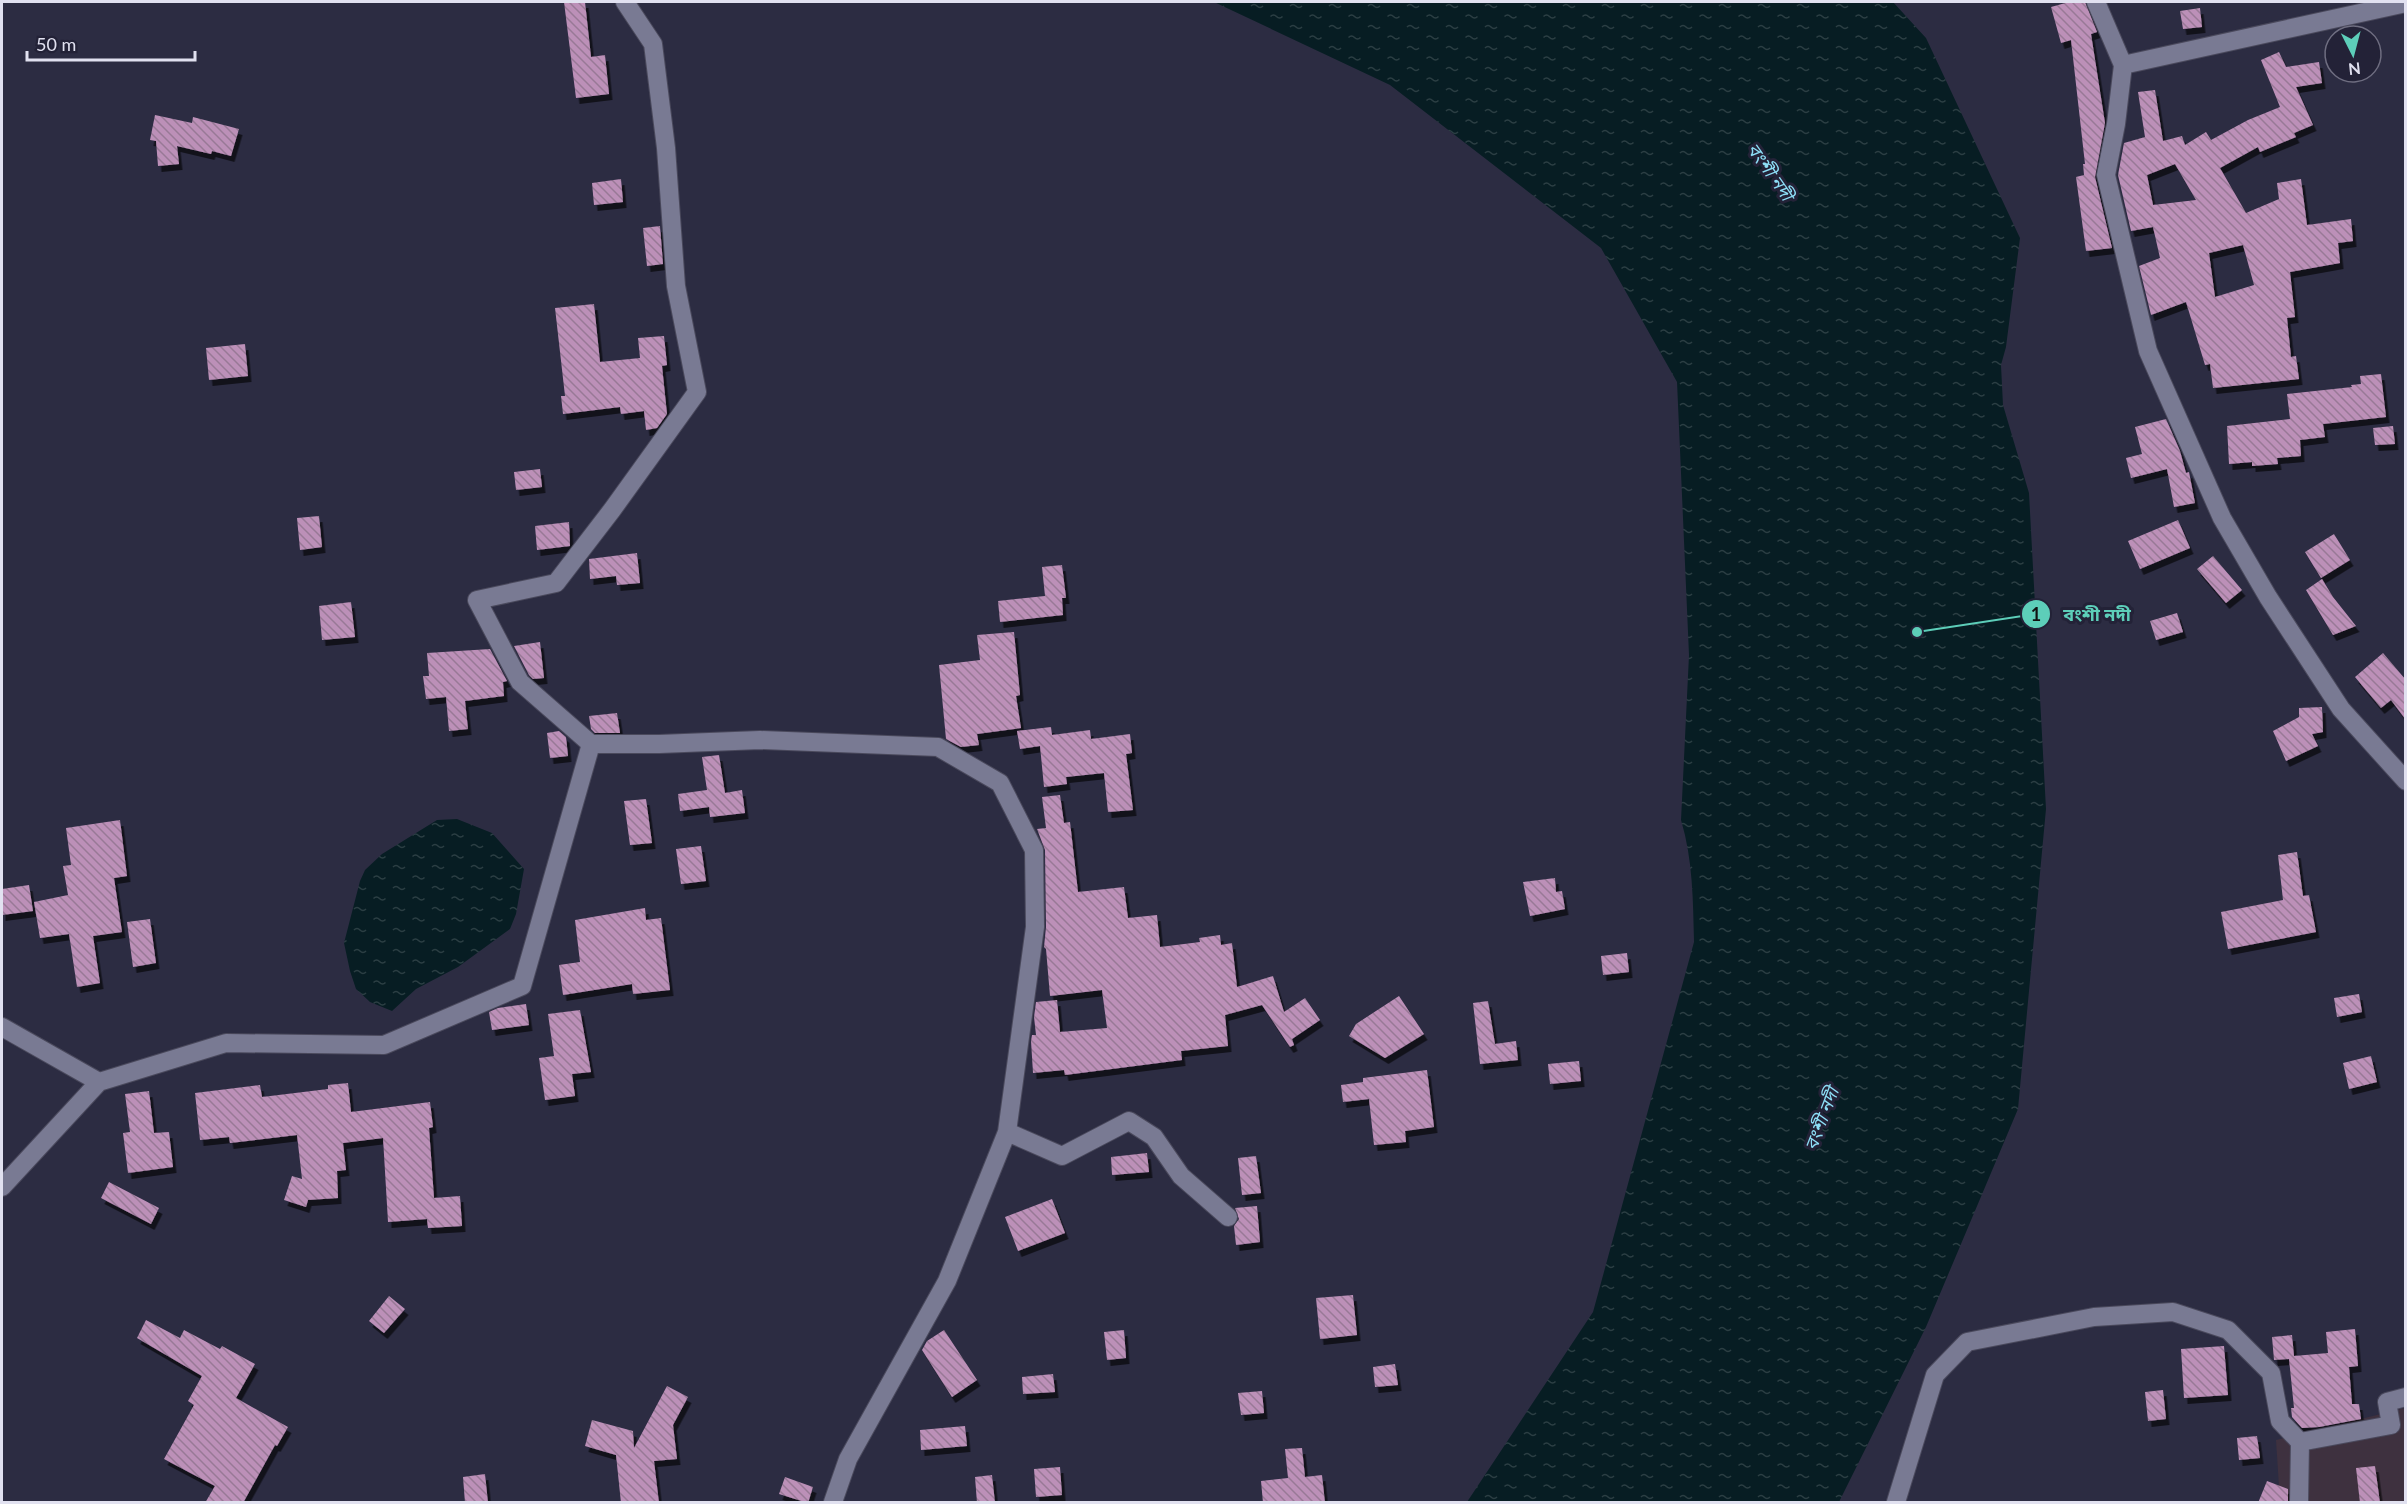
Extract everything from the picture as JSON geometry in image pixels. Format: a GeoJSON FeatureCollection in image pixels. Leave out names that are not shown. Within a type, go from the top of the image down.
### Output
{"type":"FeatureCollection","features":[{"type":"Feature","properties":{"kind":"street"},"geometry":{"type":"LineString","coordinates":[[625,2],[653,44],[666,147],[676,286],[697,392],[556,583],[477,600],[520,681],[591,744],[760,740],[938,747],[1000,783],[1034,850],[1035,927],[1006,1132],[947,1281],[848,1459],[832,1503]]}},
{"type":"Feature","properties":{"kind":"street"},"geometry":{"type":"LineString","coordinates":[[2096,2],[2123,65],[2116,124],[2106,175],[2148,351],[2222,518],[2268,597],[2341,709],[2406,781]]}},
{"type":"Feature","properties":{"kind":"street"},"geometry":{"type":"LineString","coordinates":[[2123,65],[2406,3]]}},
{"type":"Feature","properties":{"kind":"street"},"geometry":{"type":"LineString","coordinates":[[2,1187],[99,1082],[226,1043],[384,1045],[522,986],[591,744]]}},
{"type":"Feature","properties":{"kind":"street"},"geometry":{"type":"LineString","coordinates":[[2,1027],[99,1082]]}},
{"type":"Feature","properties":{"kind":"street"},"geometry":{"type":"LineString","coordinates":[[1006,1132],[1062,1156],[1129,1121],[1154,1137],[1180,1176],[1228,1217]]}},
{"type":"Feature","properties":{"kind":"street"},"geometry":{"type":"LineString","coordinates":[[1896,1503],[1935,1375],[1967,1342],[2094,1317],[2173,1312],[2228,1330],[2271,1373],[2280,1420],[2300,1442],[2299,1503]]}},
{"type":"Feature","properties":{"kind":"street"},"geometry":{"type":"LineString","coordinates":[[2300,1442],[2391,1425],[2387,1402],[2406,1397]]}},
{"type":"Feature","properties":{"kind":"shaded area"},"geometry":{"type":"Polygon","coordinates":[[[2405,1408],[2405,1502],[2280,1502],[2276,1440],[2405,1408]]]}},
{"type":"Feature","properties":{"kind":"water"},"geometry":{"type":"Polygon","coordinates":[[[1214,2],[1893,2],[1926,38],[2020,238],[2006,347],[2001,365],[2003,405],[2029,493],[2046,809],[2018,1109],[1926,1327],[1839,1502],[1467,1502],[1593,1312],[1694,942],[1690,865],[1681,820],[1689,655],[1677,382],[1601,248],[1390,85],[1214,2]]]}},
{"type":"Feature","properties":{"kind":"water"},"geometry":{"type":"Polygon","coordinates":[[[457,819],[492,833],[524,869],[516,914],[510,929],[458,967],[416,989],[392,1011],[370,1002],[356,989],[350,971],[344,943],[360,881],[365,870],[382,854],[437,820],[457,819]]]}},
{"type":"Feature","properties":{"kind":"building"},"geometry":{"type":"Polygon","coordinates":[[[564,2],[585,2],[591,57],[605,55],[609,94],[576,98],[564,2]]]}},
{"type":"Feature","properties":{"kind":"building"},"geometry":{"type":"Polygon","coordinates":[[[2069,2],[2085,2],[2097,32],[2091,34],[2105,123],[2095,177],[2112,248],[2086,251],[2076,177],[2084,175],[2083,164],[2085,164],[2071,40],[2061,43],[2051,7],[2069,2]]]}},
{"type":"Feature","properties":{"kind":"building"},"geometry":{"type":"Polygon","coordinates":[[[2200,8],[2202,27],[2183,29],[2180,11],[2200,8]]]}},
{"type":"Feature","properties":{"kind":"building"},"geometry":{"type":"Polygon","coordinates":[[[2279,52],[2286,67],[2319,62],[2322,83],[2296,87],[2313,125],[2294,133],[2296,137],[2260,152],[2258,147],[2220,168],[2246,213],[2279,199],[2277,183],[2301,179],[2307,225],[2351,219],[2353,241],[2338,243],[2340,263],[2290,272],[2295,317],[2287,318],[2291,357],[2296,356],[2299,379],[2213,388],[2210,364],[2205,365],[2186,302],[2151,315],[2139,266],[2160,258],[2153,227],[2131,231],[2118,175],[2124,143],[2145,137],[2138,92],[2155,90],[2163,141],[2182,136],[2185,145],[2206,132],[2211,140],[2248,120],[2280,107],[2261,60],[2279,52]],[[2175,164],[2147,175],[2153,205],[2196,200],[2175,164]],[[2243,245],[2209,253],[2215,297],[2254,285],[2243,245]]]}},
{"type":"Feature","properties":{"kind":"building"},"geometry":{"type":"Polygon","coordinates":[[[155,115],[192,123],[193,117],[239,129],[231,156],[177,146],[179,164],[158,166],[156,141],[150,140],[155,115]]]}},
{"type":"Feature","properties":{"kind":"building"},"geometry":{"type":"Polygon","coordinates":[[[621,179],[623,202],[594,205],[592,183],[621,179]]]}},
{"type":"Feature","properties":{"kind":"building"},"geometry":{"type":"Polygon","coordinates":[[[660,226],[663,264],[647,266],[643,228],[660,226]]]}},
{"type":"Feature","properties":{"kind":"building"},"geometry":{"type":"Polygon","coordinates":[[[594,304],[600,362],[640,358],[638,338],[664,336],[667,365],[662,366],[667,414],[657,428],[646,430],[644,411],[621,414],[620,407],[563,414],[561,396],[565,396],[555,308],[594,304]]]}},
{"type":"Feature","properties":{"kind":"building"},"geometry":{"type":"Polygon","coordinates":[[[245,344],[248,376],[209,380],[206,348],[245,344]]]}},
{"type":"Feature","properties":{"kind":"building"},"geometry":{"type":"Polygon","coordinates":[[[2381,374],[2386,417],[2323,424],[2325,437],[2300,440],[2301,456],[2277,458],[2278,464],[2252,466],[2252,462],[2229,464],[2227,426],[2290,419],[2287,394],[2352,387],[2351,385],[2361,384],[2360,376],[2381,374]]]}},
{"type":"Feature","properties":{"kind":"building"},"geometry":{"type":"Polygon","coordinates":[[[2166,419],[2180,451],[2186,473],[2189,472],[2195,503],[2174,507],[2167,469],[2131,478],[2126,458],[2142,454],[2135,427],[2166,419]]]}},
{"type":"Feature","properties":{"kind":"building"},"geometry":{"type":"Polygon","coordinates":[[[2393,426],[2395,444],[2375,445],[2373,428],[2393,426]]]}},
{"type":"Feature","properties":{"kind":"building"},"geometry":{"type":"Polygon","coordinates":[[[540,469],[542,487],[516,490],[514,472],[540,469]]]}},
{"type":"Feature","properties":{"kind":"building"},"geometry":{"type":"Polygon","coordinates":[[[319,516],[322,547],[300,550],[297,518],[319,516]]]}},
{"type":"Feature","properties":{"kind":"building"},"geometry":{"type":"Polygon","coordinates":[[[2178,520],[2190,548],[2140,569],[2128,541],[2178,520]]]}},
{"type":"Feature","properties":{"kind":"building"},"geometry":{"type":"Polygon","coordinates":[[[569,522],[570,546],[537,550],[535,526],[569,522]]]}},
{"type":"Feature","properties":{"kind":"building"},"geometry":{"type":"Polygon","coordinates":[[[2334,534],[2350,560],[2321,578],[2305,552],[2334,534]]]}},
{"type":"Feature","properties":{"kind":"building"},"geometry":{"type":"Polygon","coordinates":[[[637,553],[640,583],[617,585],[616,576],[590,579],[589,559],[637,553]]]}},
{"type":"Feature","properties":{"kind":"building"},"geometry":{"type":"Polygon","coordinates":[[[2213,556],[2242,590],[2226,603],[2197,569],[2213,556]]]}},
{"type":"Feature","properties":{"kind":"building"},"geometry":{"type":"Polygon","coordinates":[[[1062,565],[1066,598],[1062,598],[1063,615],[1000,622],[998,601],[1045,596],[1042,567],[1062,565]]]}},
{"type":"Feature","properties":{"kind":"building"},"geometry":{"type":"Polygon","coordinates":[[[2322,579],[2356,626],[2333,635],[2306,590],[2322,579]]]}},
{"type":"Feature","properties":{"kind":"building"},"geometry":{"type":"Polygon","coordinates":[[[351,602],[355,637],[322,640],[319,606],[351,602]]]}},
{"type":"Feature","properties":{"kind":"building"},"geometry":{"type":"Polygon","coordinates":[[[2177,613],[2183,632],[2156,640],[2150,621],[2177,613]]]}},
{"type":"Feature","properties":{"kind":"building"},"geometry":{"type":"Polygon","coordinates":[[[1014,632],[1020,695],[1016,696],[1021,728],[977,734],[979,745],[961,747],[946,739],[939,665],[980,660],[977,635],[1014,632]]]}},
{"type":"Feature","properties":{"kind":"building"},"geometry":{"type":"Polygon","coordinates":[[[540,642],[544,678],[533,679],[514,646],[540,642]]]}},
{"type":"Feature","properties":{"kind":"building"},"geometry":{"type":"Polygon","coordinates":[[[490,649],[507,681],[503,682],[504,696],[465,701],[468,729],[449,731],[446,697],[426,699],[423,676],[429,676],[427,653],[490,649]]]}},
{"type":"Feature","properties":{"kind":"building"},"geometry":{"type":"Polygon","coordinates":[[[2383,653],[2406,680],[2406,720],[2391,700],[2381,708],[2355,677],[2383,653]]]}},
{"type":"Feature","properties":{"kind":"building"},"geometry":{"type":"Polygon","coordinates":[[[2322,707],[2323,732],[2312,734],[2318,746],[2286,761],[2273,731],[2299,717],[2299,708],[2322,707]]]}},
{"type":"Feature","properties":{"kind":"building"},"geometry":{"type":"Polygon","coordinates":[[[617,713],[620,733],[595,733],[591,729],[589,716],[617,713]]]}},
{"type":"Feature","properties":{"kind":"building"},"geometry":{"type":"Polygon","coordinates":[[[1051,727],[1052,735],[1090,730],[1091,739],[1130,734],[1132,753],[1126,754],[1133,810],[1108,812],[1104,773],[1066,777],[1067,784],[1044,787],[1040,746],[1020,749],[1017,731],[1051,727]]]}},
{"type":"Feature","properties":{"kind":"building"},"geometry":{"type":"Polygon","coordinates":[[[559,731],[566,737],[568,756],[550,758],[547,733],[559,731]]]}},
{"type":"Feature","properties":{"kind":"building"},"geometry":{"type":"Polygon","coordinates":[[[719,755],[725,793],[742,790],[745,813],[710,817],[709,807],[680,811],[678,794],[707,790],[702,757],[719,755]]]}},
{"type":"Feature","properties":{"kind":"building"},"geometry":{"type":"Polygon","coordinates":[[[1060,795],[1064,823],[1070,822],[1078,892],[1124,887],[1128,918],[1157,915],[1160,947],[1200,942],[1199,938],[1220,935],[1221,945],[1232,943],[1237,987],[1273,976],[1284,1012],[1305,998],[1320,1020],[1292,1039],[1294,1045],[1290,1047],[1262,1005],[1225,1015],[1228,1046],[1181,1051],[1182,1060],[1065,1075],[1064,1070],[1033,1073],[1031,1041],[1032,1035],[1036,1035],[1034,1017],[1036,1002],[1057,1000],[1060,1032],[1107,1028],[1102,990],[1050,996],[1044,947],[1045,850],[1037,829],[1046,828],[1042,797],[1060,795]]]}},
{"type":"Feature","properties":{"kind":"building"},"geometry":{"type":"Polygon","coordinates":[[[646,799],[652,843],[630,845],[624,801],[646,799]]]}},
{"type":"Feature","properties":{"kind":"building"},"geometry":{"type":"Polygon","coordinates":[[[120,820],[127,876],[114,878],[122,932],[93,936],[100,983],[77,987],[69,934],[40,938],[34,902],[68,895],[63,866],[71,865],[66,828],[120,820]]]}},
{"type":"Feature","properties":{"kind":"building"},"geometry":{"type":"Polygon","coordinates":[[[701,846],[706,881],[681,884],[676,849],[701,846]]]}},
{"type":"Feature","properties":{"kind":"building"},"geometry":{"type":"Polygon","coordinates":[[[2297,852],[2303,896],[2309,895],[2316,932],[2228,949],[2221,912],[2283,900],[2278,855],[2297,852]]]}},
{"type":"Feature","properties":{"kind":"building"},"geometry":{"type":"Polygon","coordinates":[[[1555,878],[1556,892],[1562,891],[1565,909],[1530,916],[1523,882],[1555,878]]]}},
{"type":"Feature","properties":{"kind":"building"},"geometry":{"type":"Polygon","coordinates":[[[29,885],[33,911],[2,915],[2,889],[29,885]]]}},
{"type":"Feature","properties":{"kind":"building"},"geometry":{"type":"Polygon","coordinates":[[[645,908],[646,920],[661,918],[670,990],[633,994],[632,984],[563,995],[559,965],[580,962],[575,920],[645,908]]]}},
{"type":"Feature","properties":{"kind":"building"},"geometry":{"type":"Polygon","coordinates":[[[150,919],[156,963],[133,967],[127,922],[150,919]]]}},
{"type":"Feature","properties":{"kind":"building"},"geometry":{"type":"Polygon","coordinates":[[[1627,953],[1629,972],[1603,975],[1601,956],[1627,953]]]}},
{"type":"Feature","properties":{"kind":"building"},"geometry":{"type":"Polygon","coordinates":[[[2359,994],[2362,1012],[2337,1017],[2334,998],[2359,994]]]}},
{"type":"Feature","properties":{"kind":"building"},"geometry":{"type":"Polygon","coordinates":[[[1399,996],[1424,1034],[1385,1058],[1349,1036],[1356,1024],[1399,996]]]}},
{"type":"Feature","properties":{"kind":"building"},"geometry":{"type":"Polygon","coordinates":[[[1488,1001],[1495,1044],[1516,1041],[1518,1060],[1480,1064],[1473,1003],[1488,1001]]]}},
{"type":"Feature","properties":{"kind":"building"},"geometry":{"type":"Polygon","coordinates":[[[526,1004],[529,1025],[492,1030],[489,1012],[498,1008],[526,1004]]]}},
{"type":"Feature","properties":{"kind":"building"},"geometry":{"type":"Polygon","coordinates":[[[580,1010],[591,1072],[572,1074],[575,1096],[545,1100],[539,1058],[554,1056],[548,1014],[580,1010]]]}},
{"type":"Feature","properties":{"kind":"building"},"geometry":{"type":"Polygon","coordinates":[[[2371,1056],[2377,1082],[2349,1089],[2343,1063],[2371,1056]]]}},
{"type":"Feature","properties":{"kind":"building"},"geometry":{"type":"Polygon","coordinates":[[[1579,1061],[1581,1081],[1550,1084],[1548,1064],[1579,1061]]]}},
{"type":"Feature","properties":{"kind":"building"},"geometry":{"type":"Polygon","coordinates":[[[1427,1070],[1434,1127],[1405,1131],[1406,1142],[1374,1145],[1369,1099],[1343,1102],[1341,1085],[1363,1082],[1363,1078],[1427,1070]]]}},
{"type":"Feature","properties":{"kind":"building"},"geometry":{"type":"Polygon","coordinates":[[[348,1083],[351,1112],[430,1102],[433,1127],[429,1128],[434,1198],[460,1196],[462,1226],[428,1228],[427,1219],[388,1222],[383,1138],[343,1143],[346,1170],[337,1171],[338,1198],[308,1200],[306,1207],[284,1200],[292,1176],[302,1179],[297,1135],[230,1143],[229,1137],[200,1140],[195,1093],[260,1085],[262,1097],[328,1089],[328,1085],[348,1083]]]}},
{"type":"Feature","properties":{"kind":"building"},"geometry":{"type":"Polygon","coordinates":[[[149,1091],[154,1133],[169,1132],[173,1167],[128,1173],[123,1133],[130,1132],[125,1094],[149,1091]]]}},
{"type":"Feature","properties":{"kind":"building"},"geometry":{"type":"Polygon","coordinates":[[[1147,1153],[1149,1172],[1112,1175],[1111,1157],[1147,1153]]]}},
{"type":"Feature","properties":{"kind":"building"},"geometry":{"type":"Polygon","coordinates":[[[1256,1156],[1261,1193],[1242,1195],[1238,1158],[1256,1156]]]}},
{"type":"Feature","properties":{"kind":"building"},"geometry":{"type":"Polygon","coordinates":[[[109,1182],[159,1208],[151,1224],[101,1198],[109,1182]]]}},
{"type":"Feature","properties":{"kind":"building"},"geometry":{"type":"Polygon","coordinates":[[[1052,1199],[1065,1233],[1018,1251],[1005,1217],[1052,1199]]]}},
{"type":"Feature","properties":{"kind":"building"},"geometry":{"type":"Polygon","coordinates":[[[1257,1206],[1260,1242],[1236,1245],[1234,1226],[1239,1219],[1235,1208],[1257,1206]]]}},
{"type":"Feature","properties":{"kind":"building"},"geometry":{"type":"Polygon","coordinates":[[[1353,1295],[1357,1335],[1320,1339],[1316,1298],[1353,1295]]]}},
{"type":"Feature","properties":{"kind":"building"},"geometry":{"type":"Polygon","coordinates":[[[389,1296],[405,1309],[384,1333],[369,1321],[389,1296]]]}},
{"type":"Feature","properties":{"kind":"building"},"geometry":{"type":"Polygon","coordinates":[[[146,1320],[180,1338],[184,1330],[220,1349],[222,1346],[255,1364],[236,1398],[288,1427],[277,1446],[275,1445],[243,1503],[205,1503],[215,1486],[164,1459],[194,1405],[188,1401],[202,1376],[137,1338],[146,1320]]]}},
{"type":"Feature","properties":{"kind":"building"},"geometry":{"type":"Polygon","coordinates":[[[2355,1329],[2358,1366],[2349,1367],[2352,1404],[2359,1404],[2361,1419],[2302,1428],[2292,1417],[2291,1408],[2294,1408],[2289,1359],[2274,1360],[2272,1337],[2292,1335],[2294,1356],[2328,1353],[2326,1332],[2355,1329]]]}},
{"type":"Feature","properties":{"kind":"building"},"geometry":{"type":"Polygon","coordinates":[[[944,1330],[977,1380],[952,1397],[922,1350],[927,1341],[944,1330]]]}},
{"type":"Feature","properties":{"kind":"building"},"geometry":{"type":"Polygon","coordinates":[[[1124,1330],[1126,1358],[1107,1360],[1104,1332],[1124,1330]]]}},
{"type":"Feature","properties":{"kind":"building"},"geometry":{"type":"Polygon","coordinates":[[[2224,1346],[2228,1395],[2184,1398],[2181,1349],[2224,1346]]]}},
{"type":"Feature","properties":{"kind":"building"},"geometry":{"type":"Polygon","coordinates":[[[1395,1364],[1398,1385],[1375,1387],[1373,1367],[1395,1364]]]}},
{"type":"Feature","properties":{"kind":"building"},"geometry":{"type":"Polygon","coordinates":[[[1053,1374],[1055,1392],[1023,1394],[1022,1377],[1053,1374]]]}},
{"type":"Feature","properties":{"kind":"building"},"geometry":{"type":"Polygon","coordinates":[[[667,1386],[688,1397],[673,1425],[677,1459],[654,1461],[659,1503],[621,1503],[616,1455],[585,1446],[592,1420],[633,1431],[634,1448],[667,1386]]]}},
{"type":"Feature","properties":{"kind":"building"},"geometry":{"type":"Polygon","coordinates":[[[2163,1390],[2166,1419],[2148,1421],[2145,1392],[2163,1390]]]}},
{"type":"Feature","properties":{"kind":"building"},"geometry":{"type":"Polygon","coordinates":[[[1262,1391],[1264,1413],[1241,1415],[1238,1393],[1262,1391]]]}},
{"type":"Feature","properties":{"kind":"building"},"geometry":{"type":"Polygon","coordinates":[[[965,1426],[967,1446],[921,1450],[920,1430],[965,1426]]]}},
{"type":"Feature","properties":{"kind":"building"},"geometry":{"type":"Polygon","coordinates":[[[2257,1436],[2260,1458],[2239,1460],[2237,1438],[2257,1436]]]}},
{"type":"Feature","properties":{"kind":"building"},"geometry":{"type":"Polygon","coordinates":[[[1302,1448],[1305,1477],[1322,1475],[1325,1503],[1263,1503],[1261,1481],[1288,1478],[1285,1449],[1302,1448]]]}},
{"type":"Feature","properties":{"kind":"building"},"geometry":{"type":"Polygon","coordinates":[[[2375,1466],[2380,1503],[2360,1503],[2356,1468],[2375,1466]]]}},
{"type":"Feature","properties":{"kind":"building"},"geometry":{"type":"Polygon","coordinates":[[[1060,1467],[1062,1495],[1036,1497],[1034,1469],[1060,1467]]]}},
{"type":"Feature","properties":{"kind":"building"},"geometry":{"type":"Polygon","coordinates":[[[485,1474],[488,1503],[465,1503],[463,1477],[485,1474]]]}},
{"type":"Feature","properties":{"kind":"building"},"geometry":{"type":"Polygon","coordinates":[[[992,1475],[995,1503],[977,1503],[975,1477],[992,1475]]]}},
{"type":"Feature","properties":{"kind":"building"},"geometry":{"type":"Polygon","coordinates":[[[785,1477],[813,1487],[808,1503],[779,1494],[785,1477]]]}},
{"type":"Feature","properties":{"kind":"building"},"geometry":{"type":"Polygon","coordinates":[[[2267,1481],[2288,1489],[2288,1503],[2258,1503],[2267,1481]]]}},
{"type":"Feature","properties":{"kind":"place","name":"বংশী নদী"},"geometry":{"type":"Point","coordinates":[1917,632]}}]}
